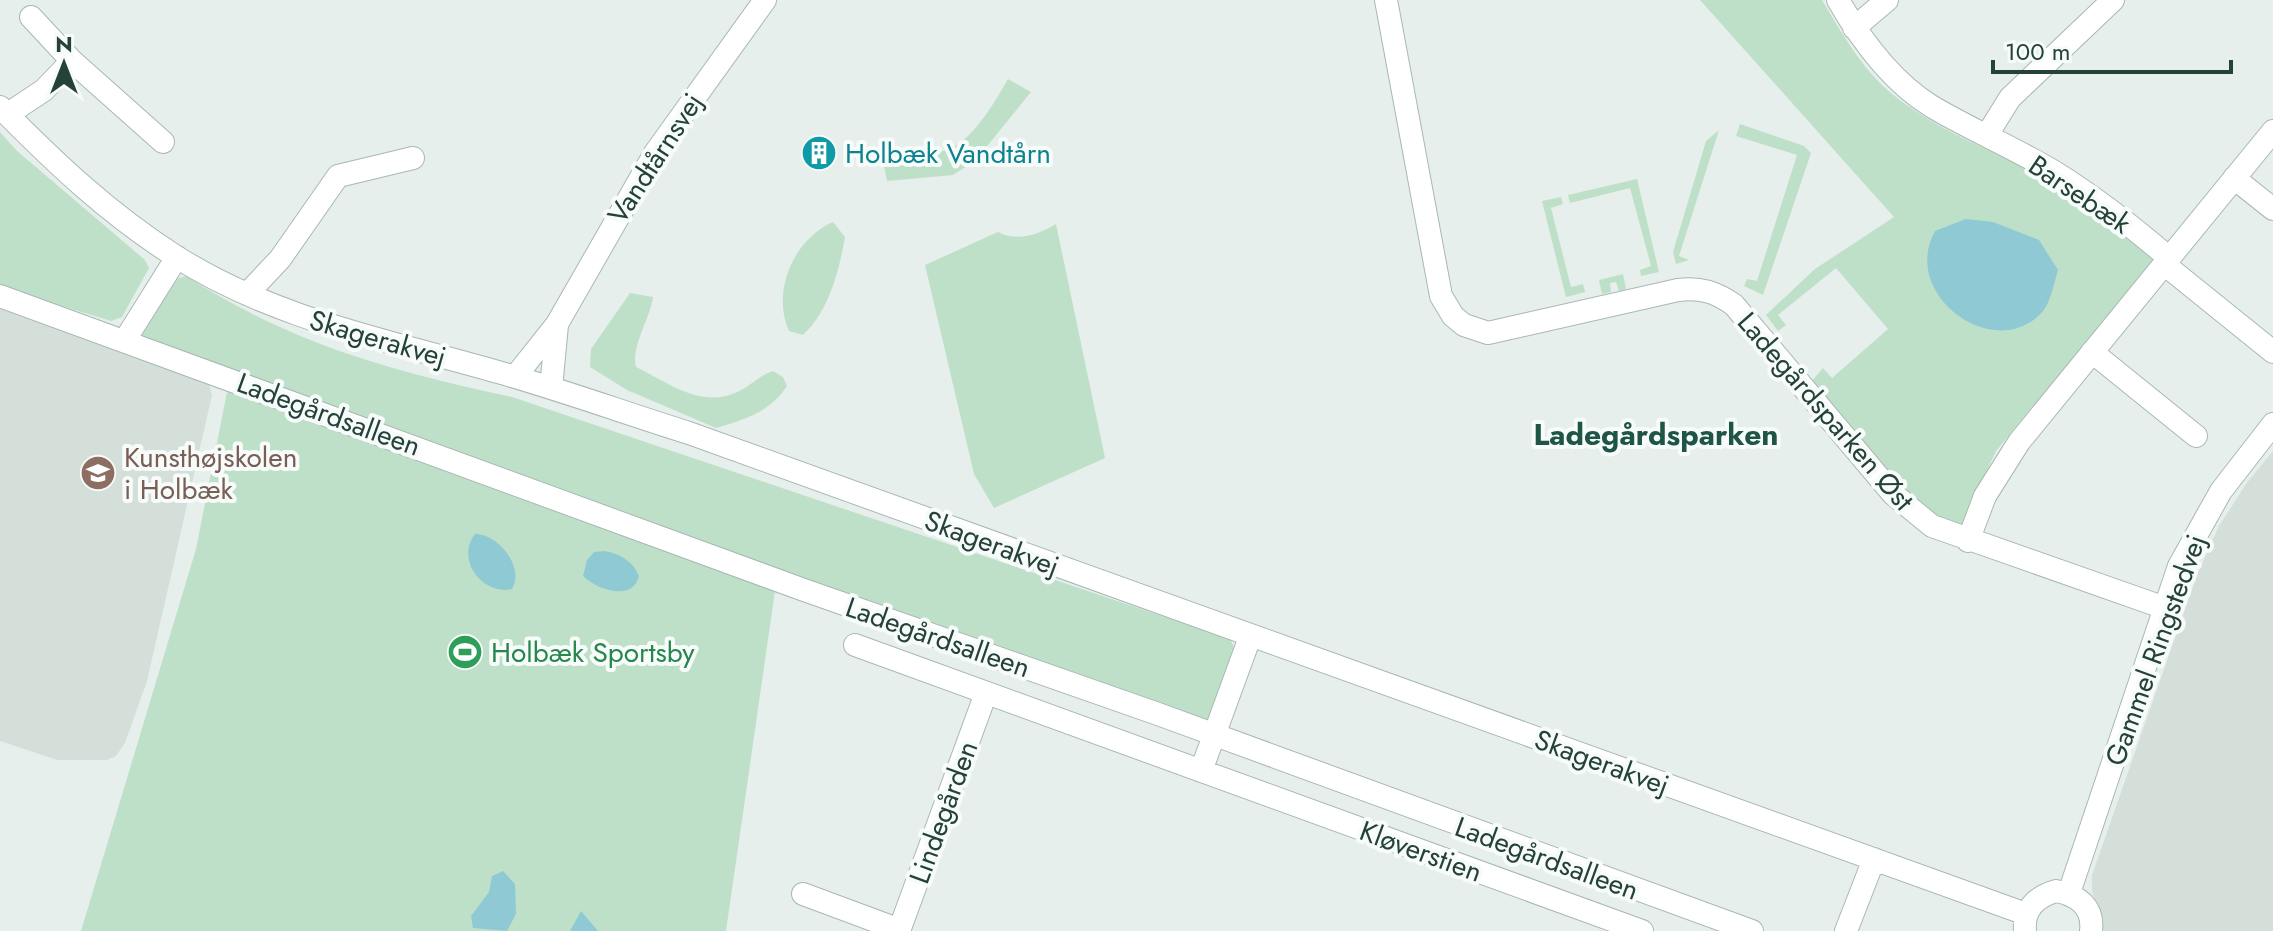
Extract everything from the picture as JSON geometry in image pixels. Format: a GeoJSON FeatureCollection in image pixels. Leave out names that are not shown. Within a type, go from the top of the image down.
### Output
{"type":"FeatureCollection","features":[{"type":"Feature","properties":{"kind":"street","name":"Vandtårnsvej"},"geometry":{"type":"LineString","coordinates":[[515,377],[557,324],[655,153],[765,0]]}},
{"type":"Feature","properties":{"kind":"street","name":"Ladegårdsparken Øst"},"geometry":{"type":"LineString","coordinates":[[1386,0],[1441,296],[1453,316],[1479,331],[1498,333],[1678,290],[1696,288],[1711,292],[1734,305],[1902,504],[1932,526],[2165,608]]}},
{"type":"Feature","properties":{"kind":"street","name":"Barsebæk"},"geometry":{"type":"LineString","coordinates":[[1838,0],[1854,28],[1908,88],[1929,105],[1987,135],[2105,205],[2273,352]]}},
{"type":"Feature","properties":{"kind":"street"},"geometry":{"type":"LineString","coordinates":[[1854,28],[1887,0]]}},
{"type":"Feature","properties":{"kind":"street"},"geometry":{"type":"LineString","coordinates":[[1987,135],[2010,98],[2113,0]]}},
{"type":"Feature","properties":{"kind":"street"},"geometry":{"type":"LineString","coordinates":[[31,17],[72,61],[163,142]]}},
{"type":"Feature","properties":{"kind":"street"},"geometry":{"type":"LineString","coordinates":[[10,117],[44,90],[72,61]]}},
{"type":"Feature","properties":{"kind":"street","name":"Skagerakvej"},"geometry":{"type":"LineString","coordinates":[[10,117],[100,202],[177,257],[273,305],[342,331],[515,377],[689,433],[1874,859],[2026,922]]}},
{"type":"Feature","properties":{"kind":"street"},"geometry":{"type":"LineString","coordinates":[[1968,541],[2000,469],[2273,131]]}},
{"type":"Feature","properties":{"kind":"street"},"geometry":{"type":"LineString","coordinates":[[247,294],[280,259],[338,176],[413,158]]}},
{"type":"Feature","properties":{"kind":"street"},"geometry":{"type":"LineString","coordinates":[[2234,178],[2273,209]]}},
{"type":"Feature","properties":{"kind":"street"},"geometry":{"type":"LineString","coordinates":[[125,340],[177,257]]}},
{"type":"Feature","properties":{"kind":"street"},"geometry":{"type":"LineString","coordinates":[[273,305],[280,259]]}},
{"type":"Feature","properties":{"kind":"street","name":"Ladegårdsalleen"},"geometry":{"type":"LineString","coordinates":[[0,296],[804,590],[1752,931]]}},
{"type":"Feature","properties":{"kind":"street","name":"Vandtårnsvej"},"geometry":{"type":"LineString","coordinates":[[551,388],[557,324]]}},
{"type":"Feature","properties":{"kind":"street"},"geometry":{"type":"LineString","coordinates":[[2092,352],[2196,436]]}},
{"type":"Feature","properties":{"kind":"street","name":"Gammel Ringstedvej"},"geometry":{"type":"LineString","coordinates":[[2069,893],[2179,566],[2209,511],[2273,424]]}},
{"type":"Feature","properties":{"kind":"street"},"geometry":{"type":"LineString","coordinates":[[1201,771],[1250,637]]}},
{"type":"Feature","properties":{"kind":"street","name":"Kløverstien"},"geometry":{"type":"LineString","coordinates":[[855,645],[1642,931]]}},
{"type":"Feature","properties":{"kind":"street","name":"Lindegården"},"geometry":{"type":"LineString","coordinates":[[900,930],[986,693]]}},
{"type":"Feature","properties":{"kind":"street"},"geometry":{"type":"LineString","coordinates":[[1846,931],[1874,859]]}},
{"type":"Feature","properties":{"kind":"street"},"geometry":{"type":"LineString","coordinates":[[2026,922],[2044,895],[2069,893],[2089,910],[2091,931]]}},
{"type":"Feature","properties":{"kind":"street"},"geometry":{"type":"LineString","coordinates":[[803,894],[900,930]]}},
{"type":"Feature","properties":{"kind":"shaded area","name":"Kunsthøjskolen i Holbæk"},"geometry":{"type":"Polygon","coordinates":[[[0,301],[208,381],[212,395],[147,681],[125,743],[116,756],[107,760],[57,760],[0,741],[0,301]]]}},
{"type":"Feature","properties":{"kind":"shaded area"},"geometry":{"type":"Polygon","coordinates":[[[2273,451],[2273,931],[2101,931],[2103,925],[2092,891],[2092,875],[2197,575],[2219,526],[2246,484],[2273,451]]]}},
{"type":"Feature","properties":{"kind":"green space"},"geometry":{"type":"Polygon","coordinates":[[[1700,0],[1822,0],[1861,61],[1891,93],[1927,119],[2061,188],[2102,216],[2153,260],[1996,451],[1962,524],[1945,522],[1903,492],[1810,383],[1823,368],[1832,378],[1888,329],[1836,268],[1778,315],[1786,325],[1778,331],[1766,315],[1815,269],[1894,217],[1700,0]]]}},
{"type":"Feature","properties":{"kind":"green space"},"geometry":{"type":"Polygon","coordinates":[[[1008,79],[1031,92],[975,161],[953,175],[887,181],[882,156],[931,153],[957,145],[979,124],[1008,79]]]}},
{"type":"Feature","properties":{"kind":"green space"},"geometry":{"type":"Polygon","coordinates":[[[1740,124],[1804,146],[1811,153],[1763,295],[1744,286],[1747,279],[1757,281],[1797,155],[1736,136],[1740,124]]]}},
{"type":"Feature","properties":{"kind":"green space"},"geometry":{"type":"Polygon","coordinates":[[[1719,130],[1679,256],[1689,260],[1676,264],[1673,252],[1706,141],[1719,130]]]}},
{"type":"Feature","properties":{"kind":"green space"},"geometry":{"type":"Polygon","coordinates":[[[0,132],[16,150],[145,260],[149,268],[122,317],[111,321],[0,287],[0,132]]]}},
{"type":"Feature","properties":{"kind":"green space"},"geometry":{"type":"Polygon","coordinates":[[[1637,179],[1659,272],[1641,276],[1640,270],[1651,266],[1630,188],[1570,203],[1568,195],[1637,179]]]}},
{"type":"Feature","properties":{"kind":"green space"},"geometry":{"type":"Polygon","coordinates":[[[1561,197],[1563,204],[1551,208],[1571,287],[1583,284],[1585,292],[1566,297],[1542,201],[1561,197]]]}},
{"type":"Feature","properties":{"kind":"green space"},"geometry":{"type":"Polygon","coordinates":[[[833,222],[845,237],[832,290],[820,314],[803,335],[789,331],[783,299],[790,268],[807,241],[833,222]]]}},
{"type":"Feature","properties":{"kind":"green space"},"geometry":{"type":"Polygon","coordinates":[[[1056,224],[1105,458],[994,508],[974,474],[925,265],[998,232],[1013,237],[1027,236],[1056,224]]]}},
{"type":"Feature","properties":{"kind":"green space"},"geometry":{"type":"Polygon","coordinates":[[[1623,274],[1626,289],[1619,291],[1616,282],[1610,283],[1611,292],[1602,294],[1599,280],[1623,274]]]}},
{"type":"Feature","properties":{"kind":"green space"},"geometry":{"type":"Polygon","coordinates":[[[186,276],[265,320],[343,352],[425,377],[512,397],[1230,639],[1234,647],[1207,726],[138,339],[176,279],[186,276]]]}},
{"type":"Feature","properties":{"kind":"green space"},"geometry":{"type":"Polygon","coordinates":[[[630,293],[653,297],[638,341],[636,367],[684,391],[709,397],[735,393],[773,371],[783,377],[787,386],[764,409],[716,428],[627,390],[590,367],[591,349],[630,293]]]}},
{"type":"Feature","properties":{"kind":"green space","name":"Holbæk Sportsby"},"geometry":{"type":"Polygon","coordinates":[[[227,392],[775,591],[726,931],[81,931],[196,549],[227,392]]]}},
{"type":"Feature","properties":{"kind":"water"},"geometry":{"type":"Polygon","coordinates":[[[1966,219],[1993,222],[2039,240],[2058,270],[2046,307],[2024,326],[2002,330],[1979,327],[1958,316],[1941,299],[1930,279],[1927,255],[1935,231],[1966,219]]]}},
{"type":"Feature","properties":{"kind":"water"},"geometry":{"type":"Polygon","coordinates":[[[475,534],[493,540],[507,554],[515,572],[512,589],[491,587],[475,574],[468,555],[475,534]]]}},
{"type":"Feature","properties":{"kind":"water"},"geometry":{"type":"Polygon","coordinates":[[[604,551],[625,559],[633,566],[639,576],[630,589],[605,589],[583,576],[587,560],[594,552],[604,551]]]}},
{"type":"Feature","properties":{"kind":"water"},"geometry":{"type":"Polygon","coordinates":[[[503,871],[515,884],[516,914],[507,931],[473,928],[471,916],[489,892],[492,876],[503,871]]]}},
{"type":"Feature","properties":{"kind":"water"},"geometry":{"type":"Polygon","coordinates":[[[581,911],[598,931],[570,931],[581,911]]]}},
{"type":"Feature","properties":{"kind":"place","name":"Holbæk Vandtårn"},"geometry":{"type":"Point","coordinates":[819,153]}},
{"type":"Feature","properties":{"kind":"place","name":"Kunsthøjskolen i Holbæk"},"geometry":{"type":"Point","coordinates":[98,473]}},
{"type":"Feature","properties":{"kind":"place","name":"Holbæk Sportsby"},"geometry":{"type":"Point","coordinates":[465,652]}},
{"type":"Feature","properties":{"kind":"district","name":"Ladegårdsparken"},"geometry":{"type":"Point","coordinates":[1656,435]}}]}
